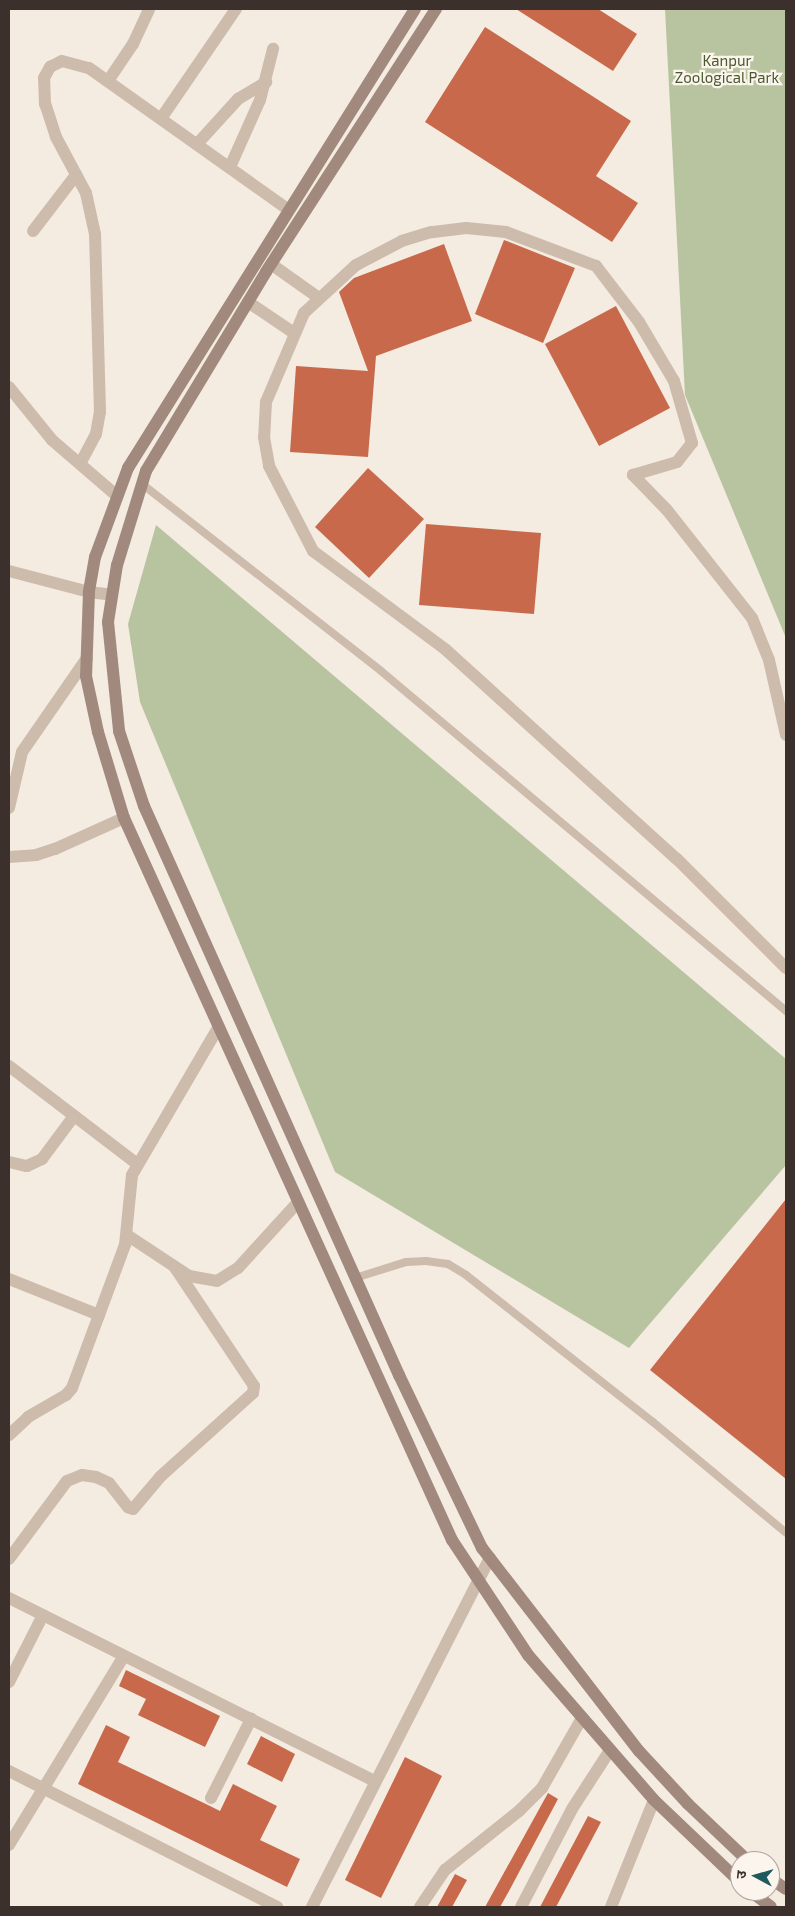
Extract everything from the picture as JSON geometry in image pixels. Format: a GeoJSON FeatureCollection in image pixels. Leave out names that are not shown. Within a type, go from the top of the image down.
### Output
{"type":"FeatureCollection","features":[{"type":"Feature","properties":{"kind":"main road"},"geometry":{"type":"LineString","coordinates":[[415,9],[128,468],[96,557],[89,592],[86,676],[98,732],[124,818],[452,1540],[476,1580],[528,1655],[654,1800],[730,1872]]}},
{"type":"Feature","properties":{"kind":"main road"},"geometry":{"type":"LineString","coordinates":[[436,9],[271,264],[146,471],[117,565],[108,622],[119,731],[144,806],[355,1278],[437,1457],[482,1548],[638,1751],[688,1804],[737,1851]]}},
{"type":"Feature","properties":{"kind":"street"},"geometry":{"type":"LineString","coordinates":[[108,81],[133,44],[149,9]]}},
{"type":"Feature","properties":{"kind":"street"},"geometry":{"type":"LineString","coordinates":[[162,117],[236,9]]}},
{"type":"Feature","properties":{"kind":"street"},"geometry":{"type":"LineString","coordinates":[[230,167],[266,82],[273,49]]}},
{"type":"Feature","properties":{"kind":"street"},"geometry":{"type":"LineString","coordinates":[[80,464],[96,434],[100,412],[95,234],[90,207],[56,137],[45,104],[44,78],[50,67],[62,61],[76,62],[108,81],[162,117],[289,210]]}},
{"type":"Feature","properties":{"kind":"street"},"geometry":{"type":"LineString","coordinates":[[198,143],[238,99],[266,82]]}},
{"type":"Feature","properties":{"kind":"street"},"geometry":{"type":"LineString","coordinates":[[33,231],[76,175]]}},
{"type":"Feature","properties":{"kind":"street"},"geometry":{"type":"LineString","coordinates":[[786,735],[769,660],[752,618],[667,510],[633,475],[678,462],[692,442],[674,381],[639,322],[596,266],[506,232],[466,228],[440,231],[402,241],[371,256],[339,278],[304,313],[266,402],[264,437],[269,466],[313,551],[445,649],[677,859],[786,968]]}},
{"type":"Feature","properties":{"kind":"street"},"geometry":{"type":"LineString","coordinates":[[271,264],[319,298]]}},
{"type":"Feature","properties":{"kind":"street"},"geometry":{"type":"LineString","coordinates":[[248,302],[294,333]]}},
{"type":"Feature","properties":{"kind":"street"},"geometry":{"type":"LineString","coordinates":[[9,387],[52,440],[117,496]]}},
{"type":"Feature","properties":{"kind":"street"},"geometry":{"type":"LineString","coordinates":[[9,571],[89,592],[112,595]]}},
{"type":"Feature","properties":{"kind":"street"},"geometry":{"type":"LineString","coordinates":[[9,808],[22,752],[87,658]]}},
{"type":"Feature","properties":{"kind":"street"},"geometry":{"type":"LineString","coordinates":[[9,857],[36,855],[55,849],[124,818]]}},
{"type":"Feature","properties":{"kind":"street"},"geometry":{"type":"LineString","coordinates":[[9,1435],[24,1420],[66,1395],[72,1388],[127,1236],[130,1185],[137,1164],[218,1028]]}},
{"type":"Feature","properties":{"kind":"street"},"geometry":{"type":"LineString","coordinates":[[9,1066],[137,1164]]}},
{"type":"Feature","properties":{"kind":"street"},"geometry":{"type":"LineString","coordinates":[[9,1162],[27,1166],[42,1159],[74,1116]]}},
{"type":"Feature","properties":{"kind":"street"},"geometry":{"type":"LineString","coordinates":[[127,1236],[174,1266],[203,1281],[217,1281],[238,1268],[298,1202]]}},
{"type":"Feature","properties":{"kind":"street"},"geometry":{"type":"LineString","coordinates":[[9,1559],[67,1481],[82,1476],[96,1476],[109,1483],[128,1507],[133,1509],[160,1476],[253,1393],[254,1386],[174,1266]]}},
{"type":"Feature","properties":{"kind":"street"},"geometry":{"type":"LineString","coordinates":[[9,1279],[99,1315]]}},
{"type":"Feature","properties":{"kind":"street"},"geometry":{"type":"LineString","coordinates":[[312,1907],[476,1580],[490,1558]]}},
{"type":"Feature","properties":{"kind":"street"},"geometry":{"type":"LineString","coordinates":[[9,1598],[375,1781]]}},
{"type":"Feature","properties":{"kind":"street"},"geometry":{"type":"LineString","coordinates":[[9,1682],[43,1615]]}},
{"type":"Feature","properties":{"kind":"street"},"geometry":{"type":"LineString","coordinates":[[9,1845],[124,1656]]}},
{"type":"Feature","properties":{"kind":"street"},"geometry":{"type":"LineString","coordinates":[[420,1907],[445,1870],[518,1811],[542,1788],[582,1718]]}},
{"type":"Feature","properties":{"kind":"street"},"geometry":{"type":"LineString","coordinates":[[211,1798],[251,1719]]}},
{"type":"Feature","properties":{"kind":"street"},"geometry":{"type":"LineString","coordinates":[[521,1907],[572,1809],[610,1750]]}},
{"type":"Feature","properties":{"kind":"street"},"geometry":{"type":"LineString","coordinates":[[9,1771],[277,1907]]}},
{"type":"Feature","properties":{"kind":"street"},"geometry":{"type":"LineString","coordinates":[[611,1907],[654,1800]]}},
{"type":"Feature","properties":{"kind":"lane"},"geometry":{"type":"LineString","coordinates":[[142,484],[381,671],[786,1011]]}},
{"type":"Feature","properties":{"kind":"lane"},"geometry":{"type":"LineString","coordinates":[[355,1278],[406,1262],[426,1261],[448,1264],[466,1274],[653,1422],[786,1533]]}},
{"type":"Feature","properties":{"kind":"green space","name":"Kanpur Zoological Park"},"geometry":{"type":"Polygon","coordinates":[[[665,9],[786,9],[786,638],[685,395],[665,9]]]}},
{"type":"Feature","properties":{"kind":"green space"},"geometry":{"type":"Polygon","coordinates":[[[156,525],[786,1059],[786,1165],[629,1348],[335,1172],[140,702],[128,624],[156,525]]]}},
{"type":"Feature","properties":{"kind":"building"},"geometry":{"type":"Polygon","coordinates":[[[516,9],[598,9],[637,34],[613,71],[516,9]]]}},
{"type":"Feature","properties":{"kind":"building"},"geometry":{"type":"Polygon","coordinates":[[[485,27],[631,121],[596,176],[638,203],[612,242],[425,122],[485,27]]]}},
{"type":"Feature","properties":{"kind":"building"},"geometry":{"type":"Polygon","coordinates":[[[504,240],[575,268],[543,343],[475,314],[504,240]]]}},
{"type":"Feature","properties":{"kind":"building"},"geometry":{"type":"Polygon","coordinates":[[[444,244],[472,321],[376,356],[368,457],[290,452],[296,366],[368,371],[339,292],[354,278],[444,244]]]}},
{"type":"Feature","properties":{"kind":"building"},"geometry":{"type":"Polygon","coordinates":[[[616,306],[670,408],[599,446],[545,344],[616,306]]]}},
{"type":"Feature","properties":{"kind":"building"},"geometry":{"type":"Polygon","coordinates":[[[368,468],[424,519],[369,578],[315,527],[368,468]]]}},
{"type":"Feature","properties":{"kind":"building"},"geometry":{"type":"Polygon","coordinates":[[[426,524],[541,533],[534,614],[419,605],[426,524]]]}},
{"type":"Feature","properties":{"kind":"building"},"geometry":{"type":"Polygon","coordinates":[[[786,1199],[786,1479],[650,1370],[786,1199]]]}},
{"type":"Feature","properties":{"kind":"building"},"geometry":{"type":"Polygon","coordinates":[[[126,1670],[220,1716],[205,1747],[138,1715],[146,1699],[119,1686],[126,1670]]]}},
{"type":"Feature","properties":{"kind":"building"},"geometry":{"type":"Polygon","coordinates":[[[106,1725],[130,1737],[118,1762],[220,1811],[233,1784],[277,1806],[260,1840],[300,1859],[287,1887],[78,1784],[106,1725]]]}},
{"type":"Feature","properties":{"kind":"building"},"geometry":{"type":"Polygon","coordinates":[[[261,1736],[295,1754],[282,1782],[247,1764],[261,1736]]]}},
{"type":"Feature","properties":{"kind":"building"},"geometry":{"type":"Polygon","coordinates":[[[405,1757],[442,1776],[381,1898],[345,1880],[405,1757]]]}},
{"type":"Feature","properties":{"kind":"building"},"geometry":{"type":"Polygon","coordinates":[[[548,1793],[558,1799],[509,1891],[500,1907],[485,1907],[548,1793]]]}},
{"type":"Feature","properties":{"kind":"building"},"geometry":{"type":"Polygon","coordinates":[[[588,1816],[601,1822],[556,1907],[540,1907],[588,1816]]]}},
{"type":"Feature","properties":{"kind":"building"},"geometry":{"type":"Polygon","coordinates":[[[455,1874],[467,1880],[452,1907],[437,1907],[455,1874]]]}}]}
